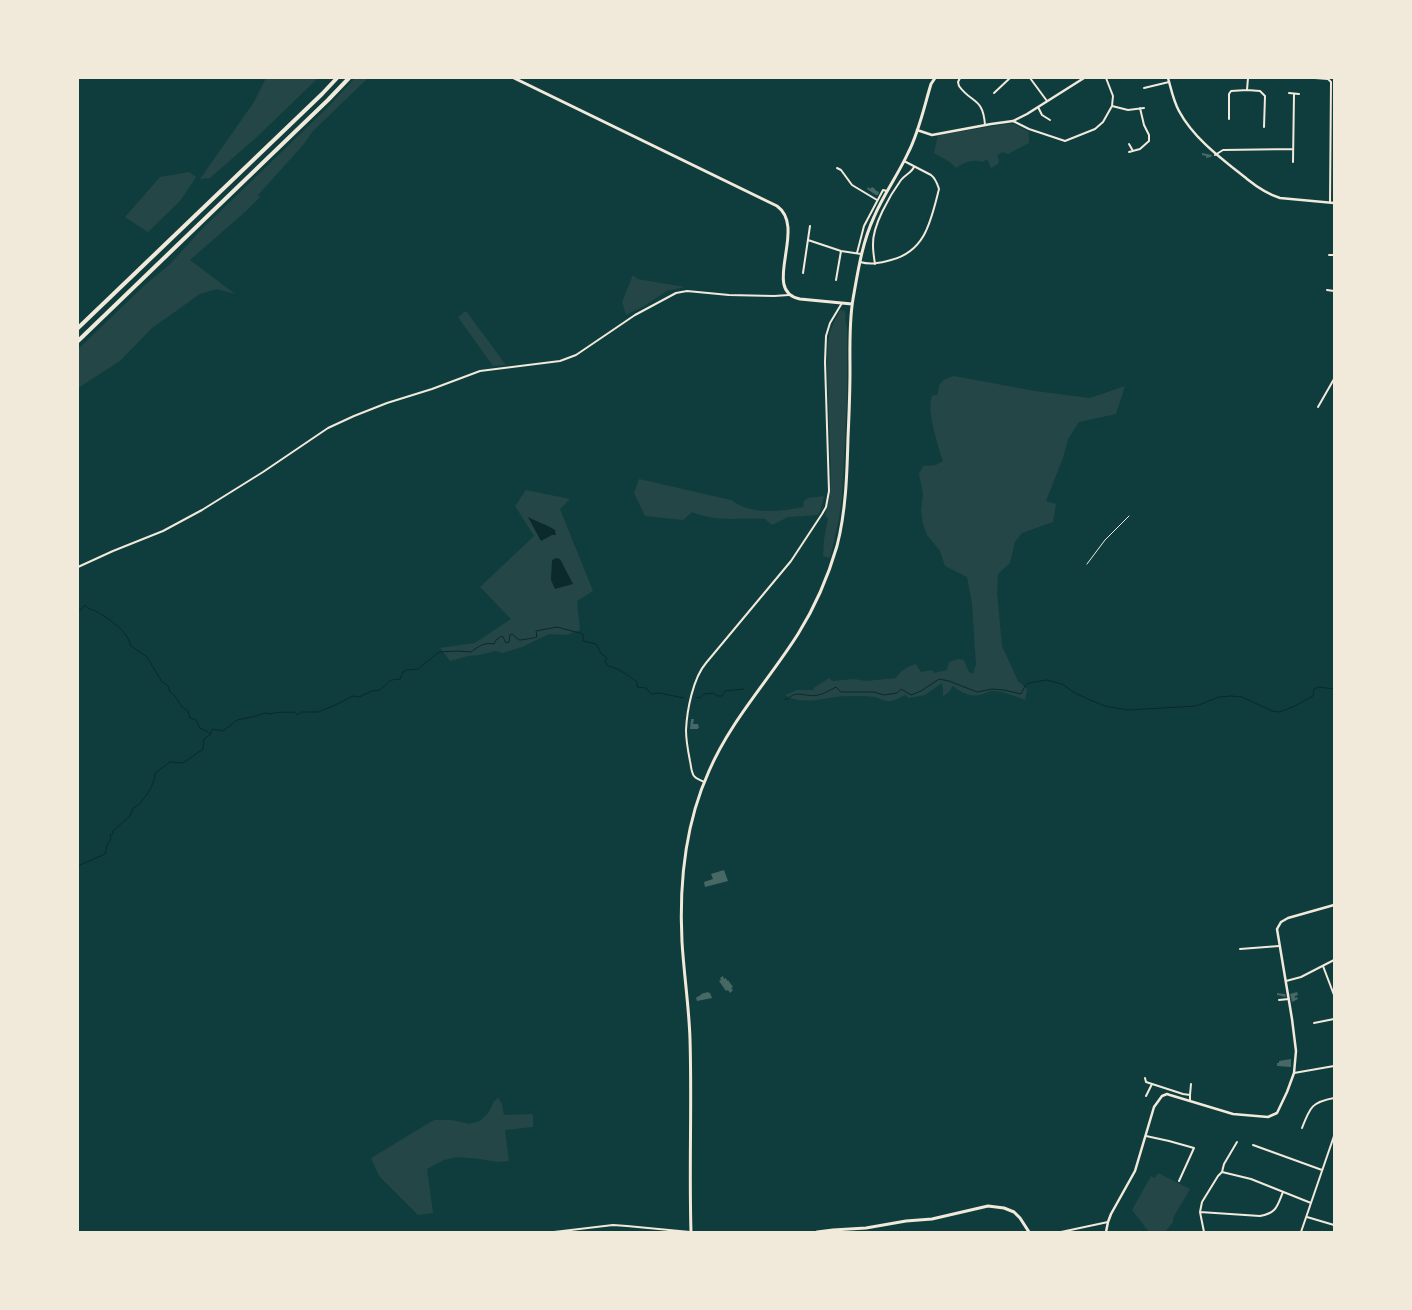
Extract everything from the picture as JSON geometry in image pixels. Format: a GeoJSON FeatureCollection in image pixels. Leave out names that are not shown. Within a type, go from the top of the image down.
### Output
{"type":"FeatureCollection","features":[{"type":"Feature","properties":{"kind":"highway"},"geometry":{"type":"LineString","coordinates":[[78,328],[337,78]]}},
{"type":"Feature","properties":{"kind":"highway"},"geometry":{"type":"LineString","coordinates":[[78,341],[350,78]]}},
{"type":"Feature","properties":{"kind":"main road"},"geometry":{"type":"LineString","coordinates":[[514,78],[781,208],[786,214],[788,221],[783,276],[785,290],[789,295],[800,299],[852,304]]}},
{"type":"Feature","properties":{"kind":"main road"},"geometry":{"type":"LineString","coordinates":[[691,1232],[690,1036],[682,943],[682,879],[686,851],[695,810],[704,782],[721,745],[804,624],[820,593],[831,565],[840,532],[845,502],[852,304],[860,262],[859,253],[875,213],[910,151],[931,84],[935,78]]}},
{"type":"Feature","properties":{"kind":"main road"},"geometry":{"type":"LineString","coordinates":[[817,1232],[866,1228],[932,1218],[988,1206],[1004,1208],[1014,1212],[1029,1232]]}},
{"type":"Feature","properties":{"kind":"street"},"geometry":{"type":"LineString","coordinates":[[960,78],[958,82],[960,88],[981,107],[985,125]]}},
{"type":"Feature","properties":{"kind":"street"},"geometry":{"type":"LineString","coordinates":[[994,93],[1010,78]]}},
{"type":"Feature","properties":{"kind":"street"},"geometry":{"type":"LineString","coordinates":[[1030,78],[1047,102]]}},
{"type":"Feature","properties":{"kind":"street"},"geometry":{"type":"LineString","coordinates":[[916,130],[932,134],[1013,121],[1084,78]]}},
{"type":"Feature","properties":{"kind":"street"},"geometry":{"type":"LineString","coordinates":[[1013,121],[1029,129],[1065,141],[1098,128],[1112,106],[1113,96],[1106,78]]}},
{"type":"Feature","properties":{"kind":"street"},"geometry":{"type":"LineString","coordinates":[[1168,78],[1178,110],[1188,125],[1215,155],[1257,187],[1272,196],[1280,198],[1334,203]]}},
{"type":"Feature","properties":{"kind":"street"},"geometry":{"type":"LineString","coordinates":[[1247,90],[1248,78]]}},
{"type":"Feature","properties":{"kind":"street"},"geometry":{"type":"LineString","coordinates":[[1315,78],[1328,79],[1331,82]]}},
{"type":"Feature","properties":{"kind":"street"},"geometry":{"type":"LineString","coordinates":[[953,81],[958,82]]}},
{"type":"Feature","properties":{"kind":"street"},"geometry":{"type":"LineString","coordinates":[[1150,82],[1151,86]]}},
{"type":"Feature","properties":{"kind":"street"},"geometry":{"type":"LineString","coordinates":[[1144,88],[1169,82]]}},
{"type":"Feature","properties":{"kind":"street"},"geometry":{"type":"LineString","coordinates":[[1330,203],[1331,82]]}},
{"type":"Feature","properties":{"kind":"street"},"geometry":{"type":"LineString","coordinates":[[995,86],[998,90]]}},
{"type":"Feature","properties":{"kind":"street"},"geometry":{"type":"LineString","coordinates":[[1229,119],[1229,94],[1231,91],[1260,91],[1264,94],[1264,127]]}},
{"type":"Feature","properties":{"kind":"street"},"geometry":{"type":"LineString","coordinates":[[1289,94],[1299,94]]}},
{"type":"Feature","properties":{"kind":"street"},"geometry":{"type":"LineString","coordinates":[[1293,162],[1294,94]]}},
{"type":"Feature","properties":{"kind":"street"},"geometry":{"type":"LineString","coordinates":[[1112,106],[1128,110],[1142,108],[1149,142]]}},
{"type":"Feature","properties":{"kind":"street"},"geometry":{"type":"LineString","coordinates":[[1038,107],[1042,115],[1050,120]]}},
{"type":"Feature","properties":{"kind":"street"},"geometry":{"type":"LineString","coordinates":[[1046,118],[1048,114]]}},
{"type":"Feature","properties":{"kind":"street"},"geometry":{"type":"LineString","coordinates":[[1149,142],[1154,144]]}},
{"type":"Feature","properties":{"kind":"street"},"geometry":{"type":"LineString","coordinates":[[1129,152],[1140,149],[1149,142]]}},
{"type":"Feature","properties":{"kind":"street"},"geometry":{"type":"LineString","coordinates":[[1129,144],[1133,151]]}},
{"type":"Feature","properties":{"kind":"street"},"geometry":{"type":"LineString","coordinates":[[1215,155],[1223,150],[1293,149]]}},
{"type":"Feature","properties":{"kind":"street"},"geometry":{"type":"LineString","coordinates":[[860,262],[875,264],[896,259],[918,245],[929,225],[939,189],[938,184],[931,175],[904,161]]}},
{"type":"Feature","properties":{"kind":"street"},"geometry":{"type":"LineString","coordinates":[[875,264],[873,243],[876,227],[890,198],[902,179],[912,172],[915,166]]}},
{"type":"Feature","properties":{"kind":"street"},"geometry":{"type":"LineString","coordinates":[[836,168],[841,170],[852,185],[878,200]]}},
{"type":"Feature","properties":{"kind":"street"},"geometry":{"type":"LineString","coordinates":[[808,240],[840,251],[859,253],[864,226],[883,190],[888,191]]}},
{"type":"Feature","properties":{"kind":"street"},"geometry":{"type":"LineString","coordinates":[[803,273],[810,226]]}},
{"type":"Feature","properties":{"kind":"street"},"geometry":{"type":"LineString","coordinates":[[836,280],[840,251]]}},
{"type":"Feature","properties":{"kind":"street"},"geometry":{"type":"LineString","coordinates":[[1329,255],[1334,255]]}},
{"type":"Feature","properties":{"kind":"street"},"geometry":{"type":"LineString","coordinates":[[1327,290],[1334,291]]}},
{"type":"Feature","properties":{"kind":"street"},"geometry":{"type":"LineString","coordinates":[[78,567],[163,532],[263,472],[328,428],[387,403],[480,371],[560,361],[576,355],[635,315],[676,293],[687,291],[729,295],[789,295]]}},
{"type":"Feature","properties":{"kind":"street"},"geometry":{"type":"LineString","coordinates":[[704,782],[693,773],[686,739],[688,715],[698,676],[706,662],[791,561],[826,507],[828,491],[826,336],[830,323],[842,303]]}},
{"type":"Feature","properties":{"kind":"street"},"geometry":{"type":"LineString","coordinates":[[1318,407],[1334,379]]}},
{"type":"Feature","properties":{"kind":"street"},"geometry":{"type":"LineString","coordinates":[[1106,1232],[1108,1222],[1138,1164],[1154,1107],[1162,1096],[1167,1094],[1233,1114],[1262,1117],[1272,1116],[1276,1113],[1294,1073],[1296,1051],[1277,929],[1279,924],[1288,918],[1334,905]]}},
{"type":"Feature","properties":{"kind":"street"},"geometry":{"type":"LineString","coordinates":[[1240,949],[1279,946]]}},
{"type":"Feature","properties":{"kind":"street"},"geometry":{"type":"LineString","coordinates":[[1286,981],[1301,977],[1334,960]]}},
{"type":"Feature","properties":{"kind":"street"},"geometry":{"type":"LineString","coordinates":[[1323,965],[1334,995],[1334,1001]]}},
{"type":"Feature","properties":{"kind":"street"},"geometry":{"type":"LineString","coordinates":[[1279,1000],[1288,999]]}},
{"type":"Feature","properties":{"kind":"street"},"geometry":{"type":"LineString","coordinates":[[1314,1023],[1334,1019]]}},
{"type":"Feature","properties":{"kind":"street"},"geometry":{"type":"LineString","coordinates":[[1294,1073],[1334,1066]]}},
{"type":"Feature","properties":{"kind":"street"},"geometry":{"type":"LineString","coordinates":[[1145,1078],[1146,1082],[1190,1095]]}},
{"type":"Feature","properties":{"kind":"street"},"geometry":{"type":"LineString","coordinates":[[1146,1096],[1152,1084]]}},
{"type":"Feature","properties":{"kind":"street"},"geometry":{"type":"LineString","coordinates":[[1190,1101],[1191,1084]]}},
{"type":"Feature","properties":{"kind":"street"},"geometry":{"type":"LineString","coordinates":[[1302,1128],[1313,1105],[1319,1101],[1334,1098]]}},
{"type":"Feature","properties":{"kind":"street"},"geometry":{"type":"LineString","coordinates":[[1145,1136],[1194,1148],[1178,1180]]}},
{"type":"Feature","properties":{"kind":"street"},"geometry":{"type":"LineString","coordinates":[[1301,1232],[1334,1136]]}},
{"type":"Feature","properties":{"kind":"street"},"geometry":{"type":"LineString","coordinates":[[1204,1232],[1200,1212],[1202,1202],[1222,1172],[1224,1164],[1238,1142]]}},
{"type":"Feature","properties":{"kind":"street"},"geometry":{"type":"LineString","coordinates":[[1258,1147],[1259,1143]]}},
{"type":"Feature","properties":{"kind":"street"},"geometry":{"type":"LineString","coordinates":[[1253,1146],[1322,1170]]}},
{"type":"Feature","properties":{"kind":"street"},"geometry":{"type":"LineString","coordinates":[[1222,1172],[1251,1179],[1311,1203]]}},
{"type":"Feature","properties":{"kind":"street"},"geometry":{"type":"LineString","coordinates":[[1200,1212],[1260,1216],[1269,1214],[1275,1211],[1284,1192]]}},
{"type":"Feature","properties":{"kind":"street"},"geometry":{"type":"LineString","coordinates":[[1307,1216],[1334,1225]]}},
{"type":"Feature","properties":{"kind":"street"},"geometry":{"type":"LineString","coordinates":[[1061,1232],[1108,1222]]}},
{"type":"Feature","properties":{"kind":"street"},"geometry":{"type":"LineString","coordinates":[[554,1232],[620,1226],[691,1232]]}},
{"type":"Feature","properties":{"kind":"path"},"geometry":{"type":"LineString","coordinates":[[1087,564],[1106,540],[1129,516]]}},
{"type":"Feature","properties":{"kind":"shaded area"},"geometry":{"type":"Polygon","coordinates":[[[266,78],[318,78],[259,135],[210,178],[200,179],[254,102],[266,78]]]}},
{"type":"Feature","properties":{"kind":"shaded area"},"geometry":{"type":"Polygon","coordinates":[[[355,78],[368,78],[312,132],[304,144],[258,195],[260,197],[190,260],[235,294],[217,289],[200,294],[152,328],[120,361],[78,388],[78,349],[146,284],[170,264],[204,227],[327,108],[355,78]]]}},
{"type":"Feature","properties":{"kind":"shaded area"},"geometry":{"type":"Polygon","coordinates":[[[1014,124],[1029,132],[1029,143],[1008,154],[1002,152],[997,156],[999,159],[998,164],[991,168],[987,159],[983,162],[975,161],[962,164],[956,168],[950,162],[934,153],[938,135],[1014,124]]]}},
{"type":"Feature","properties":{"kind":"shaded area"},"geometry":{"type":"Polygon","coordinates":[[[189,172],[196,177],[180,201],[148,232],[125,217],[160,177],[189,172]]]}},
{"type":"Feature","properties":{"kind":"shaded area"},"geometry":{"type":"Polygon","coordinates":[[[633,275],[637,279],[685,287],[667,291],[626,315],[622,302],[633,275]]]}},
{"type":"Feature","properties":{"kind":"shaded area"},"geometry":{"type":"Polygon","coordinates":[[[840,310],[845,311],[847,328],[847,399],[842,498],[830,558],[823,556],[828,519],[825,515],[830,493],[831,477],[827,365],[830,331],[840,310]]]}},
{"type":"Feature","properties":{"kind":"shaded area"},"geometry":{"type":"Polygon","coordinates":[[[466,311],[506,365],[493,366],[458,317],[466,311]]]}},
{"type":"Feature","properties":{"kind":"shaded area"},"geometry":{"type":"Polygon","coordinates":[[[954,376],[1035,391],[1090,398],[1125,386],[1116,414],[1079,422],[1068,439],[1063,458],[1046,501],[1056,504],[1053,522],[1022,533],[1015,542],[1010,563],[998,574],[997,592],[1002,646],[1018,681],[1027,689],[1025,700],[1006,693],[992,691],[971,695],[963,693],[953,686],[943,696],[942,683],[925,695],[909,698],[905,695],[896,700],[889,701],[875,697],[840,696],[808,701],[785,695],[797,690],[813,690],[829,678],[833,681],[854,679],[866,681],[896,678],[904,669],[916,664],[921,672],[932,670],[934,673],[947,670],[949,662],[958,659],[964,660],[969,672],[973,674],[976,664],[972,603],[967,577],[945,566],[940,551],[927,535],[921,510],[923,494],[919,474],[923,466],[936,465],[943,461],[930,410],[932,396],[938,394],[942,382],[954,376]]]}},
{"type":"Feature","properties":{"kind":"shaded area"},"geometry":{"type":"Polygon","coordinates":[[[639,479],[731,500],[747,508],[766,511],[803,507],[804,501],[808,498],[824,496],[818,515],[788,517],[772,525],[765,519],[720,519],[692,512],[683,520],[645,516],[634,493],[639,479]]]}},
{"type":"Feature","properties":{"kind":"shaded area"},"geometry":{"type":"Polygon","coordinates":[[[526,490],[570,499],[560,509],[593,591],[577,601],[580,630],[566,635],[549,634],[522,647],[503,653],[495,651],[450,661],[440,648],[475,643],[511,619],[480,587],[534,536],[515,506],[526,490]]]}},
{"type":"Feature","properties":{"kind":"shaded area"},"geometry":{"type":"Polygon","coordinates":[[[528,517],[555,530],[556,535],[541,541],[528,517]]]}},
{"type":"Feature","properties":{"kind":"shaded area"},"geometry":{"type":"Polygon","coordinates":[[[560,559],[573,584],[555,589],[551,580],[552,560],[560,559]]]}},
{"type":"Feature","properties":{"kind":"shaded area"},"geometry":{"type":"Polygon","coordinates":[[[498,1098],[502,1104],[504,1115],[532,1114],[533,1127],[505,1130],[509,1161],[497,1162],[458,1157],[444,1160],[427,1169],[433,1213],[418,1215],[379,1176],[371,1158],[434,1120],[452,1120],[469,1124],[480,1121],[489,1112],[494,1101],[498,1098]]]}},
{"type":"Feature","properties":{"kind":"shaded area"},"geometry":{"type":"Polygon","coordinates":[[[1158,1173],[1190,1189],[1173,1218],[1173,1222],[1165,1232],[1149,1232],[1132,1210],[1151,1176],[1155,1178],[1158,1173]]]}},
{"type":"Feature","properties":{"kind":"building"},"geometry":{"type":"Polygon","coordinates":[[[1202,153],[1212,155],[1206,158],[1202,153]]]}},
{"type":"Feature","properties":{"kind":"building"},"geometry":{"type":"Polygon","coordinates":[[[868,187],[870,189],[872,187],[879,192],[878,195],[867,189],[868,187]]]}},
{"type":"Feature","properties":{"kind":"building"},"geometry":{"type":"Polygon","coordinates":[[[691,719],[694,719],[693,724],[698,724],[698,729],[690,729],[691,719]]]}},
{"type":"Feature","properties":{"kind":"building"},"geometry":{"type":"Polygon","coordinates":[[[724,870],[728,881],[705,887],[704,882],[713,879],[711,874],[724,870]]]}},
{"type":"Feature","properties":{"kind":"building"},"geometry":{"type":"Polygon","coordinates":[[[723,976],[733,987],[730,993],[728,990],[726,991],[719,981],[723,976]]]}},
{"type":"Feature","properties":{"kind":"building"},"geometry":{"type":"Polygon","coordinates":[[[708,992],[712,998],[697,1001],[697,997],[708,992]]]}},
{"type":"Feature","properties":{"kind":"building"},"geometry":{"type":"Polygon","coordinates":[[[1297,992],[1298,995],[1295,998],[1297,997],[1298,999],[1292,1002],[1290,994],[1297,992]]]}},
{"type":"Feature","properties":{"kind":"building"},"geometry":{"type":"Polygon","coordinates":[[[1277,993],[1285,994],[1286,997],[1277,995],[1277,993]]]}},
{"type":"Feature","properties":{"kind":"building"},"geometry":{"type":"Polygon","coordinates":[[[1291,1059],[1291,1067],[1277,1066],[1279,1061],[1291,1059]]]}},
{"type":"Feature","properties":{"kind":"waterway"},"geometry":{"type":"LineString","coordinates":[[78,609],[81,610],[85,605],[118,627],[126,636],[131,646],[147,657],[162,682],[168,686],[170,692],[182,707],[188,711],[190,718],[196,720],[200,728],[210,733]]}},
{"type":"Feature","properties":{"kind":"waterway"},"geometry":{"type":"LineString","coordinates":[[78,866],[105,854],[107,844],[111,839],[110,835],[130,816],[133,808],[144,798],[151,788],[155,773],[170,762],[183,763],[203,749],[204,739],[211,734],[212,729],[223,731],[237,720],[265,713],[295,712],[297,715],[302,712],[318,712],[353,696],[359,697],[372,691],[380,690],[391,680],[400,679],[403,672],[418,669],[439,652],[471,652],[482,645],[494,644],[502,636],[506,643],[509,642],[510,635],[512,634],[519,640],[528,639],[537,637],[536,631],[557,627],[583,634],[583,641],[596,644],[601,653],[607,658],[605,662],[608,666],[620,670],[631,677],[637,682],[637,687],[646,688],[651,694],[659,693],[684,698]]}},
{"type":"Feature","properties":{"kind":"waterway"},"geometry":{"type":"LineString","coordinates":[[785,699],[798,694],[814,696],[836,687],[841,692],[874,692],[884,695],[897,693],[901,689],[911,695],[939,679],[977,692],[992,689],[1021,694],[1027,684],[1047,680],[1062,684],[1075,693],[1105,706],[1128,710],[1196,706],[1219,697],[1231,696],[1242,697],[1272,711],[1280,712],[1313,696],[1314,689],[1319,687],[1334,689]]}},
{"type":"Feature","properties":{"kind":"waterway"},"geometry":{"type":"LineString","coordinates":[[696,697],[700,698],[704,694],[713,693],[722,696],[725,691],[744,689]]}}]}
